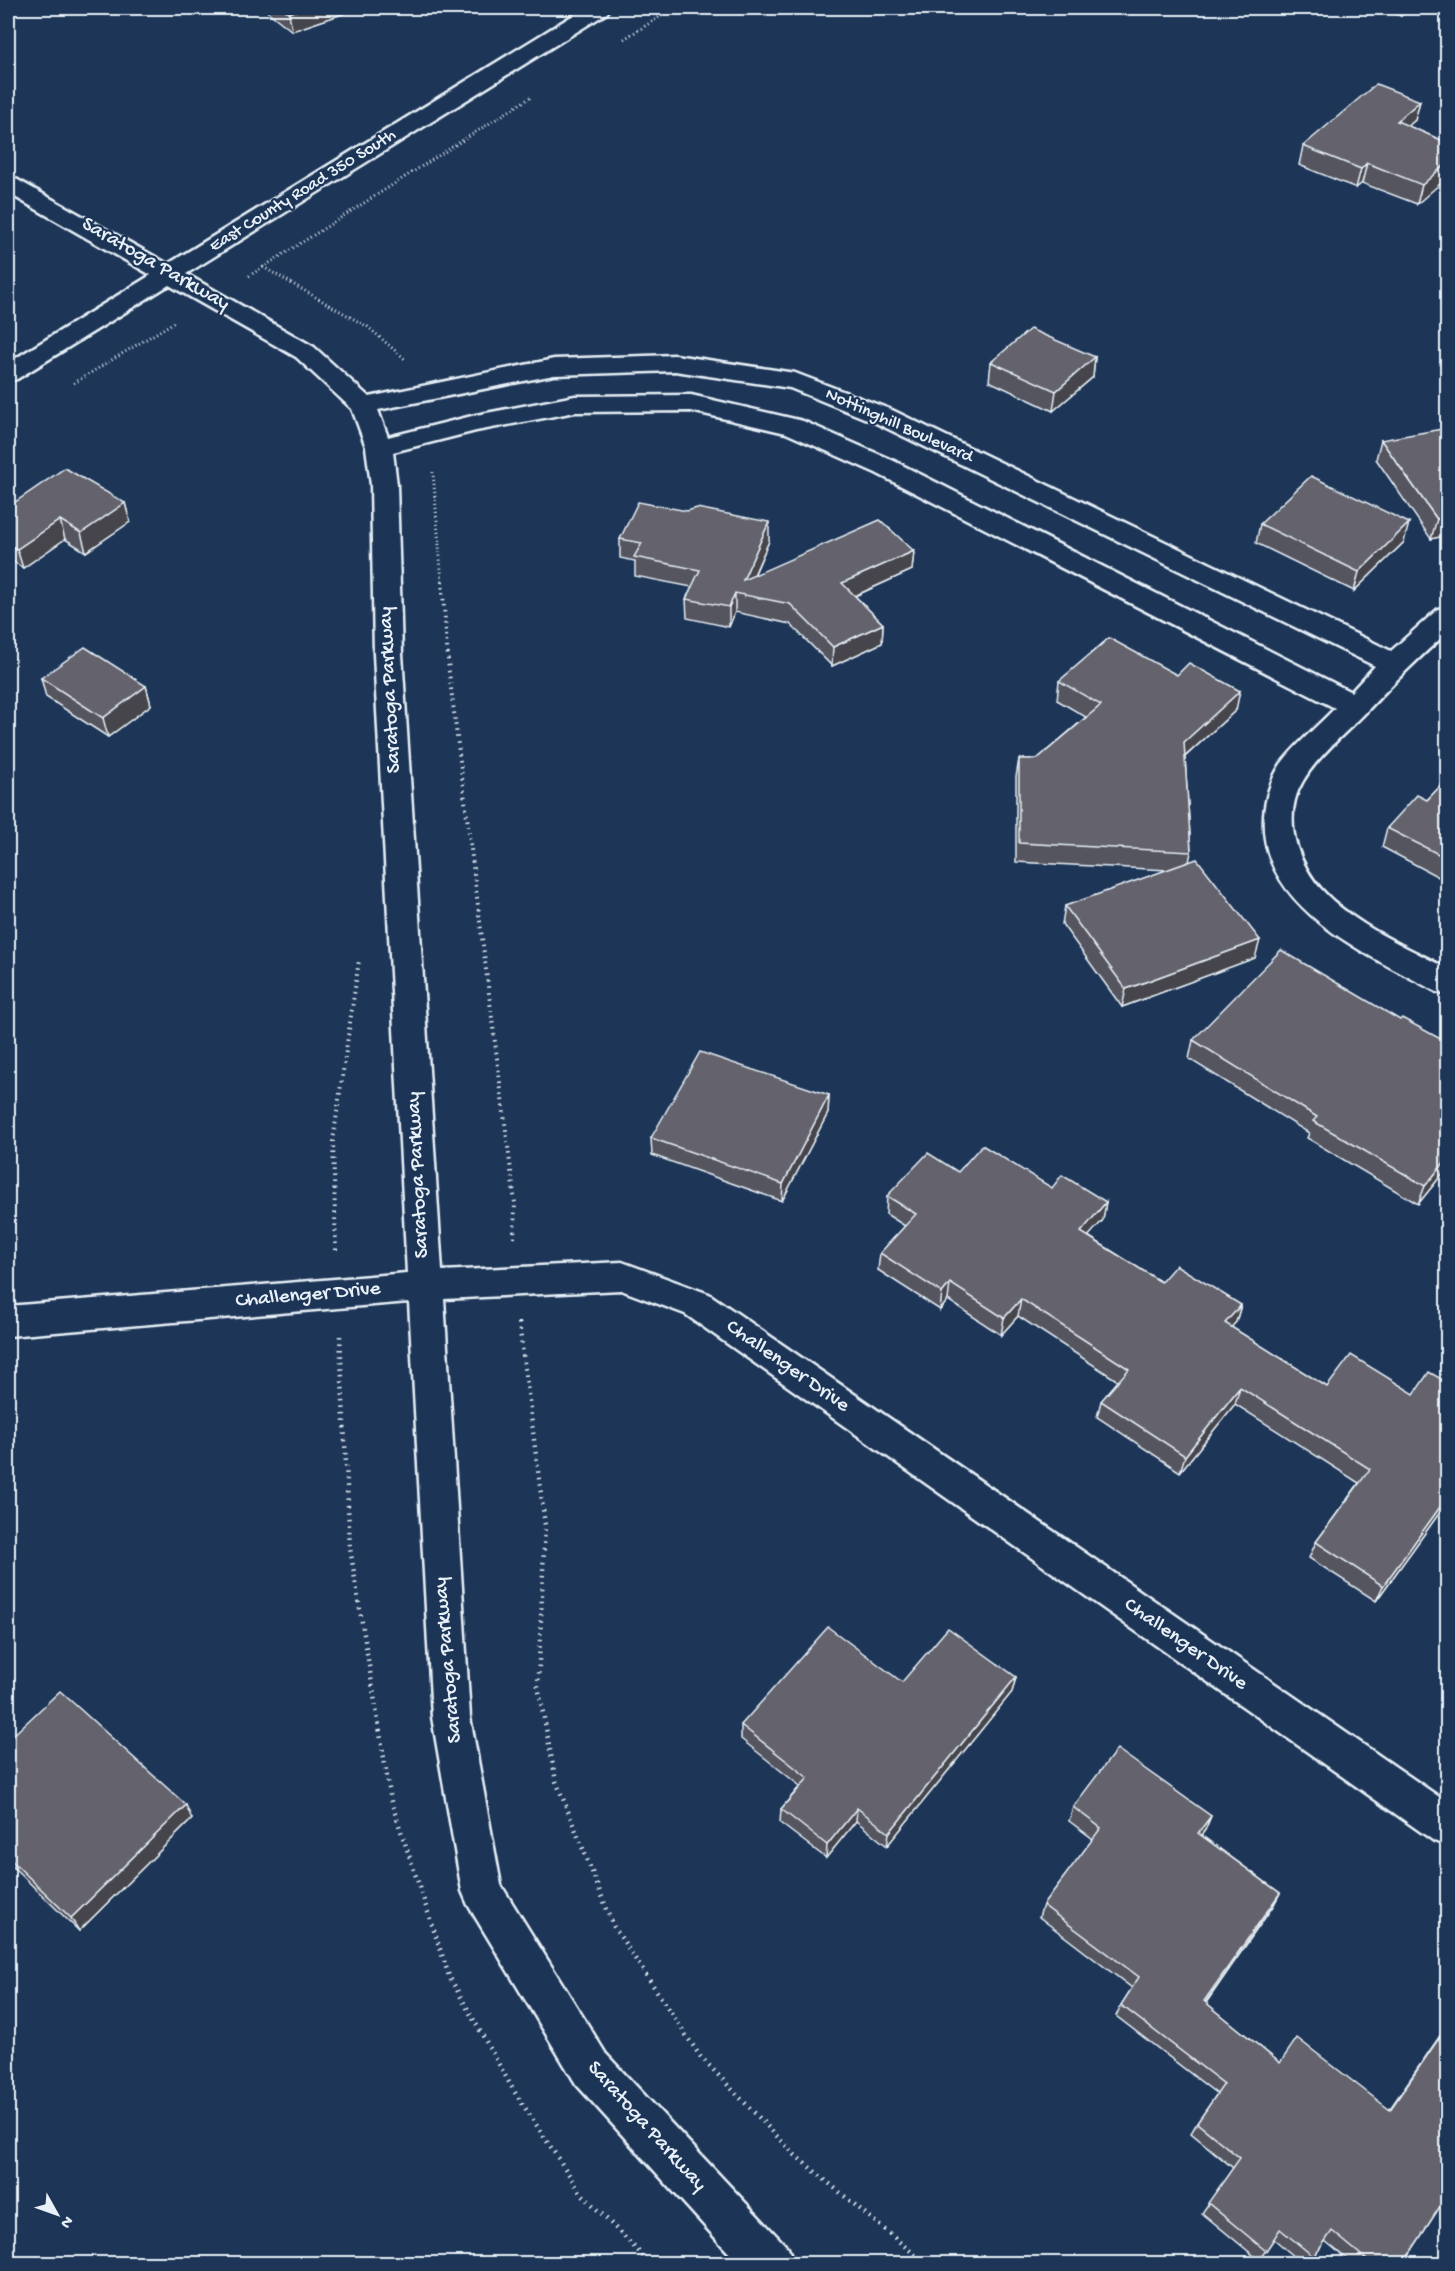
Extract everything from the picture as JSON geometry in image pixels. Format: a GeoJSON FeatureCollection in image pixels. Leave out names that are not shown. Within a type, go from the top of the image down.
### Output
{"type":"FeatureCollection","features":[{"type":"Feature","properties":{"kind":"street","name":"East County Road 350 South"},"geometry":{"type":"LineString","coordinates":[[8,374],[599,8]]}},
{"type":"Feature","properties":{"kind":"street","name":"Saratoga Parkway"},"geometry":{"type":"LineString","coordinates":[[8,183],[170,273],[305,352],[364,406],[379,447],[384,485],[388,666],[451,1717],[482,1891],[591,2069],[772,2264]]}},
{"type":"Feature","properties":{"kind":"street","name":"Nottinghill Boulevard"},"geometry":{"type":"LineString","coordinates":[[364,406],[423,392],[554,367],[675,363],[795,381],[883,416],[1394,664]]}},
{"type":"Feature","properties":{"kind":"street"},"geometry":{"type":"LineString","coordinates":[[379,447],[476,423],[575,404],[691,403],[794,427],[885,466],[1355,706]]}},
{"type":"Feature","properties":{"kind":"street"},"geometry":{"type":"LineString","coordinates":[[843,448],[883,416]]}},
{"type":"Feature","properties":{"kind":"street"},"geometry":{"type":"LineString","coordinates":[[1024,537],[1065,504]]}},
{"type":"Feature","properties":{"kind":"street"},"geometry":{"type":"LineString","coordinates":[[1448,616],[1394,664],[1292,771],[1280,800],[1278,832],[1288,865],[1310,897],[1342,925],[1448,984]]}},
{"type":"Feature","properties":{"kind":"street","name":"Challenger Drive"},"geometry":{"type":"LineString","coordinates":[[8,1321],[425,1286],[622,1276],[697,1305],[1448,1827]]}},
{"type":"Feature","properties":{"kind":"path"},"geometry":{"type":"LineString","coordinates":[[624,39],[674,8]]}},
{"type":"Feature","properties":{"kind":"path"},"geometry":{"type":"LineString","coordinates":[[74,383],[533,96]]}},
{"type":"Feature","properties":{"kind":"building"},"geometry":{"type":"Polygon","coordinates":[[[283,8],[304,8],[289,13],[283,8]]]}},
{"type":"Feature","properties":{"kind":"building"},"geometry":{"type":"Polygon","coordinates":[[[1376,84],[1420,101],[1397,121],[1448,143],[1448,162],[1422,185],[1367,163],[1361,169],[1303,146],[1376,84]]]}},
{"type":"Feature","properties":{"kind":"building"},"geometry":{"type":"Polygon","coordinates":[[[1030,329],[1095,357],[1056,391],[991,362],[1030,329]]]}},
{"type":"Feature","properties":{"kind":"building"},"geometry":{"type":"Polygon","coordinates":[[[1448,428],[1448,517],[1437,519],[1381,440],[1448,428]]]}},
{"type":"Feature","properties":{"kind":"building"},"geometry":{"type":"Polygon","coordinates":[[[65,468],[125,503],[81,533],[60,520],[17,549],[8,543],[8,507],[65,468]]]}},
{"type":"Feature","properties":{"kind":"building"},"geometry":{"type":"Polygon","coordinates":[[[1311,476],[1409,523],[1359,572],[1260,524],[1311,476]]]}},
{"type":"Feature","properties":{"kind":"building"},"geometry":{"type":"Polygon","coordinates":[[[638,502],[687,511],[697,508],[769,522],[743,580],[880,520],[914,551],[842,583],[883,624],[833,647],[790,604],[735,593],[729,607],[686,599],[700,570],[634,557],[642,543],[620,539],[638,502]]]}},
{"type":"Feature","properties":{"kind":"building"},"geometry":{"type":"Polygon","coordinates":[[[1109,638],[1177,675],[1189,663],[1240,691],[1184,742],[1191,852],[1019,843],[1019,759],[1037,759],[1101,705],[1059,681],[1109,638]]]}},
{"type":"Feature","properties":{"kind":"building"},"geometry":{"type":"Polygon","coordinates":[[[85,647],[146,686],[103,718],[41,678],[85,647]]]}},
{"type":"Feature","properties":{"kind":"building"},"geometry":{"type":"Polygon","coordinates":[[[1448,778],[1448,859],[1387,828],[1417,795],[1427,800],[1448,778]]]}},
{"type":"Feature","properties":{"kind":"building"},"geometry":{"type":"Polygon","coordinates":[[[1197,859],[1260,940],[1126,989],[1065,906],[1197,859]]]}},
{"type":"Feature","properties":{"kind":"building"},"geometry":{"type":"Polygon","coordinates":[[[1281,950],[1400,1020],[1402,1018],[1448,1043],[1448,1158],[1425,1186],[1313,1121],[1317,1117],[1193,1040],[1281,950]]]}},
{"type":"Feature","properties":{"kind":"building"},"geometry":{"type":"Polygon","coordinates":[[[700,1052],[829,1095],[783,1184],[651,1138],[700,1052]]]}},
{"type":"Feature","properties":{"kind":"building"},"geometry":{"type":"Polygon","coordinates":[[[982,1145],[1052,1188],[1062,1175],[1106,1202],[1081,1232],[1161,1282],[1176,1265],[1241,1305],[1225,1323],[1327,1387],[1351,1355],[1414,1394],[1429,1372],[1448,1383],[1448,1496],[1383,1586],[1316,1542],[1370,1469],[1240,1387],[1185,1456],[1101,1401],[1129,1369],[1021,1299],[1004,1318],[950,1283],[942,1293],[880,1253],[916,1214],[887,1196],[928,1153],[958,1172],[982,1145]]]}},
{"type":"Feature","properties":{"kind":"building"},"geometry":{"type":"Polygon","coordinates":[[[828,1627],[902,1682],[948,1628],[1016,1677],[889,1833],[857,1808],[827,1845],[781,1809],[808,1778],[741,1725],[828,1627]]]}},
{"type":"Feature","properties":{"kind":"building"},"geometry":{"type":"Polygon","coordinates":[[[60,1691],[186,1805],[71,1918],[8,1857],[8,1740],[60,1691]]]}},
{"type":"Feature","properties":{"kind":"building"},"geometry":{"type":"Polygon","coordinates":[[[1117,1749],[1211,1816],[1198,1833],[1280,1893],[1204,2001],[1280,2063],[1297,2038],[1390,2110],[1448,2025],[1448,2194],[1403,2264],[1372,2264],[1332,2231],[1314,2257],[1280,2229],[1266,2251],[1208,2203],[1240,2158],[1197,2123],[1224,2084],[1121,2005],[1139,1977],[1043,1905],[1101,1828],[1073,1807],[1117,1749]]]}}]}
